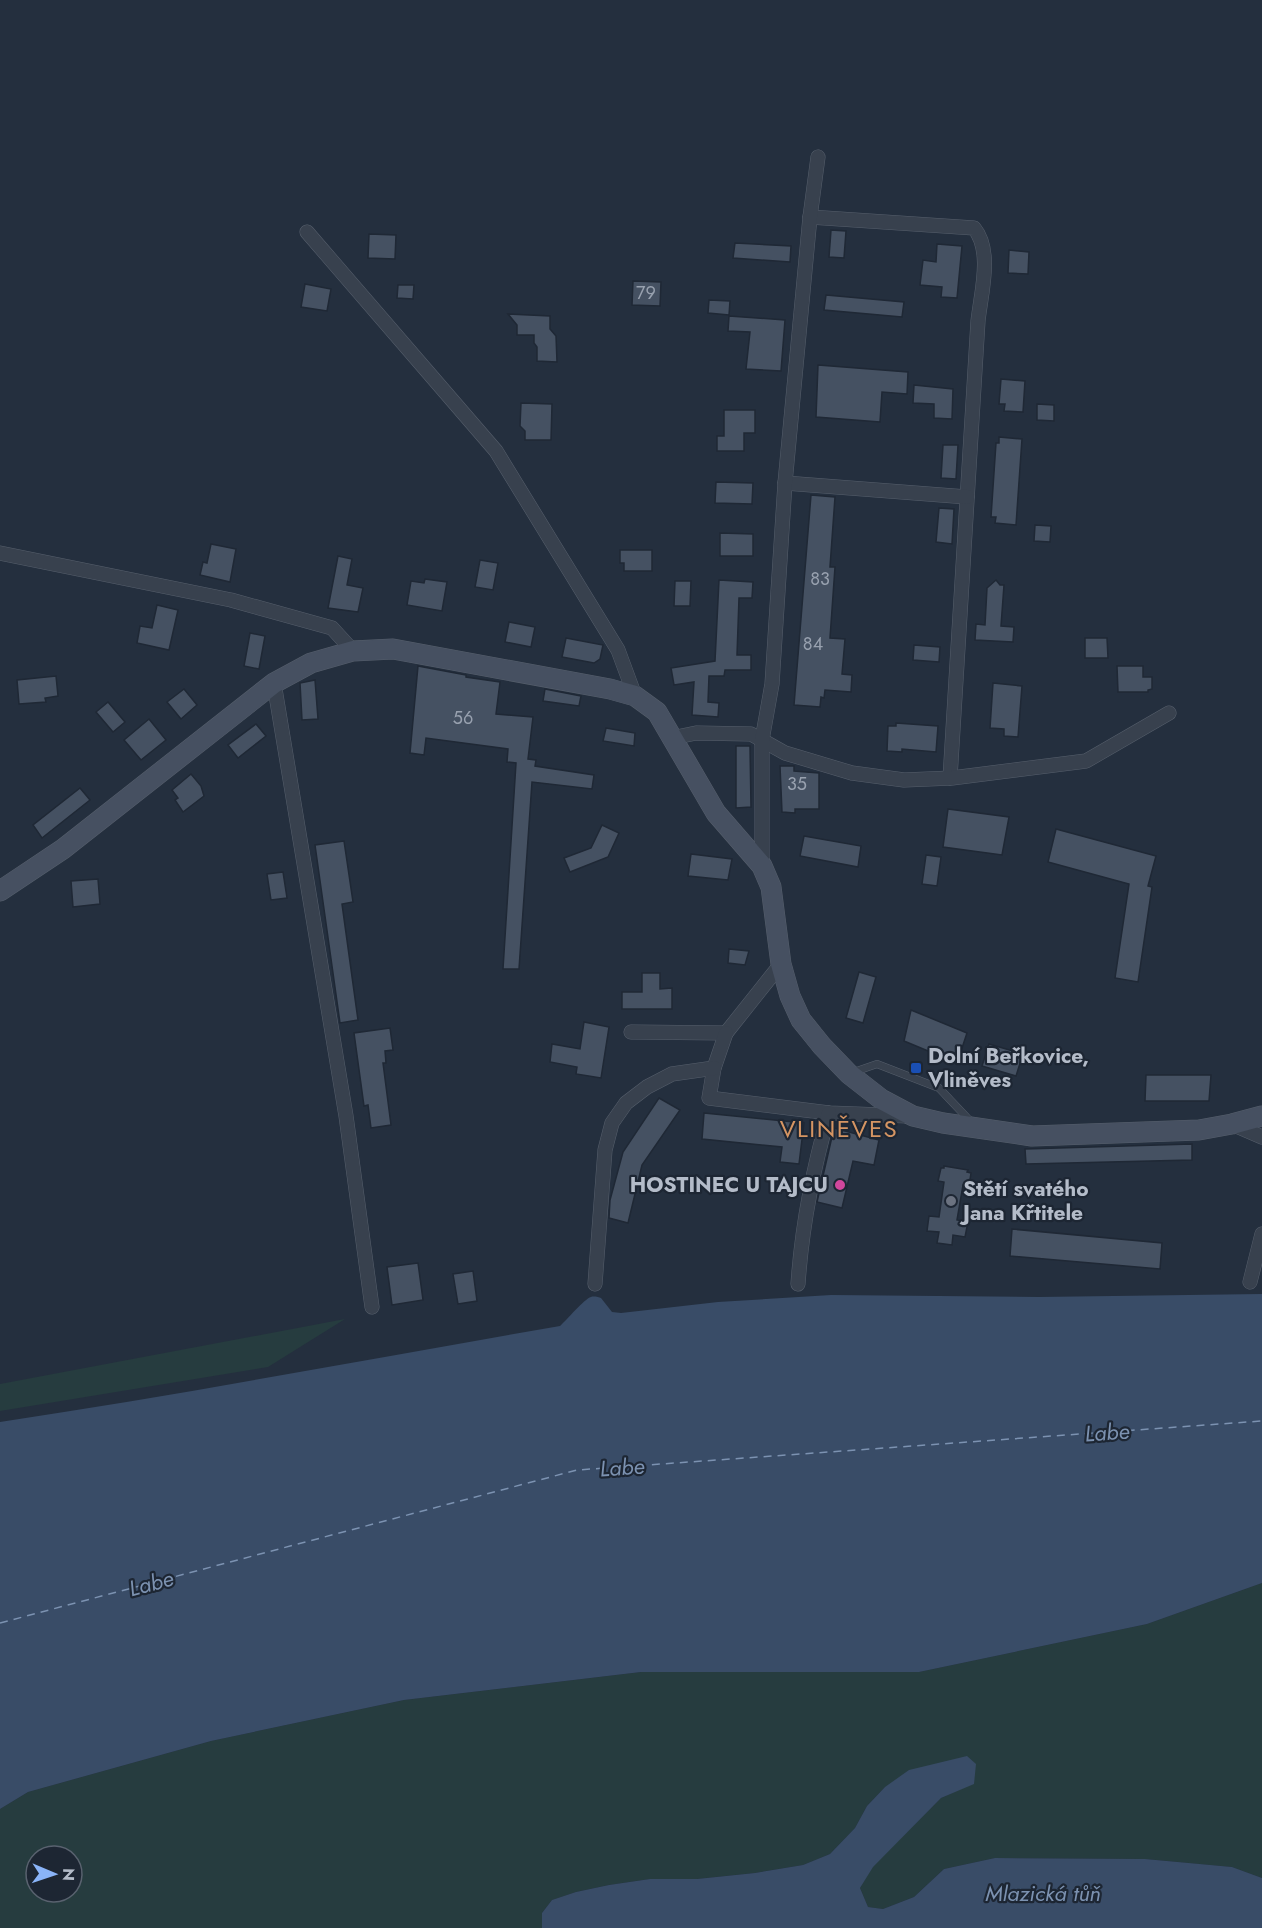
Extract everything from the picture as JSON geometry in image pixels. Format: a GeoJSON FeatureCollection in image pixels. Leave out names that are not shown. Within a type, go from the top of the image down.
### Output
{"type":"FeatureCollection","features":[{"type":"Feature","properties":{"kind":"street"},"geometry":{"type":"LineString","coordinates":[[762,866],[762,740],[772,684],[785,483],[810,217],[818,157]]}},
{"type":"Feature","properties":{"kind":"street"},"geometry":{"type":"LineString","coordinates":[[810,217],[974,228],[981,237],[985,251],[978,321],[950,778]]}},
{"type":"Feature","properties":{"kind":"street"},"geometry":{"type":"LineString","coordinates":[[307,232],[496,451],[618,650],[635,696]]}},
{"type":"Feature","properties":{"kind":"street"},"geometry":{"type":"LineString","coordinates":[[785,483],[967,497]]}},
{"type":"Feature","properties":{"kind":"street"},"geometry":{"type":"LineString","coordinates":[[0,553],[243,603],[332,628],[353,651]]}},
{"type":"Feature","properties":{"kind":"street"},"geometry":{"type":"LineString","coordinates":[[0,891],[63,849],[274,683],[310,663],[353,651],[393,649],[610,689],[635,696],[657,712],[716,813],[762,866],[771,887],[781,964],[790,996],[801,1020],[849,1074],[881,1099],[913,1116]]}},
{"type":"Feature","properties":{"kind":"street"},"geometry":{"type":"LineString","coordinates":[[274,683],[346,1116],[372,1307]]}},
{"type":"Feature","properties":{"kind":"street"},"geometry":{"type":"LineString","coordinates":[[672,738],[696,734],[751,734],[785,753],[852,773],[904,780],[950,778],[1086,761],[1168,713]]}},
{"type":"Feature","properties":{"kind":"street"},"geometry":{"type":"LineString","coordinates":[[781,964],[726,1033],[714,1068],[709,1098],[829,1113],[913,1116],[978,1129],[1032,1136],[1199,1130],[1262,1116]]}},
{"type":"Feature","properties":{"kind":"street"},"geometry":{"type":"LineString","coordinates":[[631,1032],[726,1033]]}},
{"type":"Feature","properties":{"kind":"street"},"geometry":{"type":"LineString","coordinates":[[595,1284],[605,1150],[612,1123],[626,1103],[647,1087],[672,1074],[714,1068]]}},
{"type":"Feature","properties":{"kind":"street"},"geometry":{"type":"LineString","coordinates":[[798,1284],[801,1247],[815,1163],[829,1113]]}},
{"type":"Feature","properties":{"kind":"street"},"geometry":{"type":"LineString","coordinates":[[1232,1124],[1262,1137]]}},
{"type":"Feature","properties":{"kind":"street"},"geometry":{"type":"LineString","coordinates":[[1250,1282],[1262,1234]]}},
{"type":"Feature","properties":{"kind":"lane"},"geometry":{"type":"LineString","coordinates":[[849,1074],[876,1064],[939,1088],[978,1129]]}},
{"type":"Feature","properties":{"kind":"green space"},"geometry":{"type":"Polygon","coordinates":[[[345,1319],[268,1367],[0,1411],[0,1384],[345,1319]]]}},
{"type":"Feature","properties":{"kind":"green space"},"geometry":{"type":"Polygon","coordinates":[[[1262,1583],[1262,1878],[1232,1867],[1145,1859],[995,1858],[944,1869],[914,1897],[883,1909],[868,1907],[860,1888],[872,1867],[941,1798],[974,1783],[885,1787],[867,1806],[855,1828],[830,1854],[803,1865],[755,1873],[697,1879],[650,1879],[576,1892],[552,1900],[542,1913],[542,1928],[0,1928],[0,1809],[28,1792],[211,1741],[404,1700],[641,1672],[919,1672],[1147,1624],[1262,1583]]]}},
{"type":"Feature","properties":{"kind":"water","name":"Labe"},"geometry":{"type":"Polygon","coordinates":[[[1262,1294],[1262,1583],[1147,1624],[919,1672],[641,1672],[404,1700],[211,1741],[28,1792],[0,1809],[0,1422],[210,1388],[560,1326],[592,1297],[601,1298],[612,1312],[621,1313],[718,1302],[831,1295],[1039,1297],[1262,1294]]]}},
{"type":"Feature","properties":{"kind":"water","name":"Mlazická tůň"},"geometry":{"type":"Polygon","coordinates":[[[967,1756],[976,1764],[974,1784],[941,1798],[873,1867],[860,1888],[868,1907],[883,1909],[914,1897],[944,1869],[995,1858],[1145,1859],[1232,1867],[1262,1878],[1262,1928],[542,1928],[542,1913],[552,1900],[576,1892],[650,1879],[697,1879],[803,1865],[830,1854],[855,1828],[867,1806],[885,1787],[909,1770],[967,1756]]]}},
{"type":"Feature","properties":{"kind":"building"},"geometry":{"type":"Polygon","coordinates":[[[831,230],[846,231],[844,258],[829,257],[831,230]]]}},
{"type":"Feature","properties":{"kind":"building"},"geometry":{"type":"Polygon","coordinates":[[[369,234],[396,235],[395,259],[368,258],[369,234]]]}},
{"type":"Feature","properties":{"kind":"building"},"geometry":{"type":"Polygon","coordinates":[[[735,243],[791,246],[790,262],[733,258],[735,243]]]}},
{"type":"Feature","properties":{"kind":"building"},"geometry":{"type":"Polygon","coordinates":[[[937,244],[962,246],[957,298],[941,297],[942,287],[920,285],[923,260],[936,262],[937,244]]]}},
{"type":"Feature","properties":{"kind":"building"},"geometry":{"type":"Polygon","coordinates":[[[1009,250],[1029,252],[1028,274],[1008,273],[1009,250]]]}},
{"type":"Feature","properties":{"kind":"building"},"geometry":{"type":"Polygon","coordinates":[[[633,281],[661,282],[660,306],[632,305],[633,281]]]}},
{"type":"Feature","properties":{"kind":"building"},"geometry":{"type":"Polygon","coordinates":[[[305,284],[331,289],[327,311],[301,307],[305,284]]]}},
{"type":"Feature","properties":{"kind":"building"},"geometry":{"type":"Polygon","coordinates":[[[398,285],[414,285],[413,299],[397,298],[398,285]]]}},
{"type":"Feature","properties":{"kind":"building"},"geometry":{"type":"Polygon","coordinates":[[[826,295],[904,302],[902,317],[824,310],[826,295]]]}},
{"type":"Feature","properties":{"kind":"building"},"geometry":{"type":"Polygon","coordinates":[[[709,300],[730,301],[729,315],[708,313],[709,300]]]}},
{"type":"Feature","properties":{"kind":"building"},"geometry":{"type":"Polygon","coordinates":[[[508,314],[550,316],[550,329],[556,336],[557,362],[537,361],[534,335],[517,335],[517,325],[508,314]]]}},
{"type":"Feature","properties":{"kind":"building"},"geometry":{"type":"Polygon","coordinates":[[[729,316],[785,320],[781,371],[746,369],[750,332],[728,331],[729,316]]]}},
{"type":"Feature","properties":{"kind":"building"},"geometry":{"type":"Polygon","coordinates":[[[818,365],[908,372],[907,394],[882,392],[880,422],[816,417],[818,365]]]}},
{"type":"Feature","properties":{"kind":"building"},"geometry":{"type":"Polygon","coordinates":[[[1001,379],[1025,381],[1023,412],[1004,411],[1005,404],[999,404],[1001,379]]]}},
{"type":"Feature","properties":{"kind":"building"},"geometry":{"type":"Polygon","coordinates":[[[914,385],[953,389],[952,419],[934,418],[934,404],[913,403],[914,385]]]}},
{"type":"Feature","properties":{"kind":"building"},"geometry":{"type":"Polygon","coordinates":[[[521,403],[552,404],[551,440],[525,440],[525,431],[520,426],[521,403]]]}},
{"type":"Feature","properties":{"kind":"building"},"geometry":{"type":"Polygon","coordinates":[[[1037,404],[1054,405],[1054,421],[1037,420],[1037,404]]]}},
{"type":"Feature","properties":{"kind":"building"},"geometry":{"type":"Polygon","coordinates":[[[724,410],[755,410],[755,433],[744,433],[744,451],[717,451],[717,436],[724,436],[724,410]]]}},
{"type":"Feature","properties":{"kind":"building"},"geometry":{"type":"Polygon","coordinates":[[[999,437],[1022,439],[1016,525],[995,523],[996,517],[991,517],[996,443],[999,443],[999,437]]]}},
{"type":"Feature","properties":{"kind":"building"},"geometry":{"type":"Polygon","coordinates":[[[943,445],[958,445],[956,479],[941,478],[943,445]]]}},
{"type":"Feature","properties":{"kind":"building"},"geometry":{"type":"Polygon","coordinates":[[[716,482],[753,483],[752,504],[715,503],[716,482]]]}},
{"type":"Feature","properties":{"kind":"building"},"geometry":{"type":"Polygon","coordinates":[[[811,495],[835,497],[830,567],[835,567],[830,638],[845,639],[842,674],[852,675],[851,692],[825,690],[824,698],[821,697],[820,707],[794,705],[811,495]]]}},
{"type":"Feature","properties":{"kind":"building"},"geometry":{"type":"Polygon","coordinates":[[[939,508],[954,509],[952,544],[936,542],[939,508]]]}},
{"type":"Feature","properties":{"kind":"building"},"geometry":{"type":"Polygon","coordinates":[[[1035,525],[1051,526],[1050,542],[1034,541],[1035,525]]]}},
{"type":"Feature","properties":{"kind":"building"},"geometry":{"type":"Polygon","coordinates":[[[720,533],[753,534],[753,556],[720,556],[720,533]]]}},
{"type":"Feature","properties":{"kind":"building"},"geometry":{"type":"Polygon","coordinates":[[[211,544],[236,549],[230,582],[200,575],[203,562],[207,563],[211,544]]]}},
{"type":"Feature","properties":{"kind":"building"},"geometry":{"type":"Polygon","coordinates":[[[620,550],[652,550],[652,571],[624,571],[624,563],[620,563],[620,550]]]}},
{"type":"Feature","properties":{"kind":"building"},"geometry":{"type":"Polygon","coordinates":[[[338,556],[352,559],[347,585],[363,588],[358,612],[328,608],[338,556]]]}},
{"type":"Feature","properties":{"kind":"building"},"geometry":{"type":"Polygon","coordinates":[[[480,560],[498,563],[493,590],[475,587],[480,560]]]}},
{"type":"Feature","properties":{"kind":"building"},"geometry":{"type":"Polygon","coordinates":[[[425,579],[447,582],[442,611],[407,605],[411,581],[424,583],[425,579]]]}},
{"type":"Feature","properties":{"kind":"building"},"geometry":{"type":"Polygon","coordinates":[[[719,580],[753,582],[752,598],[739,598],[737,655],[751,655],[751,670],[725,670],[724,676],[709,676],[708,702],[719,703],[718,717],[692,715],[694,682],[674,685],[671,668],[715,661],[719,580]]]}},
{"type":"Feature","properties":{"kind":"building"},"geometry":{"type":"Polygon","coordinates":[[[996,580],[1000,585],[1004,585],[1001,626],[1014,627],[1013,642],[975,640],[976,624],[985,625],[987,588],[996,580]]]}},
{"type":"Feature","properties":{"kind":"building"},"geometry":{"type":"Polygon","coordinates":[[[675,581],[691,581],[690,606],[674,606],[675,581]]]}},
{"type":"Feature","properties":{"kind":"building"},"geometry":{"type":"Polygon","coordinates":[[[157,605],[178,610],[169,650],[137,643],[140,626],[152,628],[157,605]]]}},
{"type":"Feature","properties":{"kind":"building"},"geometry":{"type":"Polygon","coordinates":[[[509,622],[535,627],[531,647],[505,642],[509,622]]]}},
{"type":"Feature","properties":{"kind":"building"},"geometry":{"type":"Polygon","coordinates":[[[250,633],[265,636],[259,669],[244,666],[250,633]]]}},
{"type":"Feature","properties":{"kind":"building"},"geometry":{"type":"Polygon","coordinates":[[[566,638],[603,645],[600,659],[594,663],[562,657],[566,638]]]}},
{"type":"Feature","properties":{"kind":"building"},"geometry":{"type":"Polygon","coordinates":[[[1085,638],[1107,638],[1108,658],[1085,658],[1085,638]]]}},
{"type":"Feature","properties":{"kind":"building"},"geometry":{"type":"Polygon","coordinates":[[[914,645],[940,647],[939,662],[913,660],[914,645]]]}},
{"type":"Feature","properties":{"kind":"building"},"geometry":{"type":"Polygon","coordinates":[[[418,666],[500,682],[496,714],[533,717],[528,759],[536,760],[535,766],[594,775],[592,789],[532,782],[519,969],[503,969],[516,763],[507,762],[508,749],[426,738],[424,755],[410,753],[418,666]]]}},
{"type":"Feature","properties":{"kind":"building"},"geometry":{"type":"Polygon","coordinates":[[[1117,666],[1143,666],[1143,677],[1152,677],[1152,689],[1148,692],[1118,692],[1117,666]]]}},
{"type":"Feature","properties":{"kind":"building"},"geometry":{"type":"Polygon","coordinates":[[[56,676],[58,696],[45,698],[46,702],[19,704],[17,680],[56,676]]]}},
{"type":"Feature","properties":{"kind":"building"},"geometry":{"type":"Polygon","coordinates":[[[315,680],[318,719],[302,720],[300,683],[315,680]]]}},
{"type":"Feature","properties":{"kind":"building"},"geometry":{"type":"Polygon","coordinates":[[[993,683],[1022,686],[1018,737],[1004,736],[1004,729],[990,728],[993,683]]]}},
{"type":"Feature","properties":{"kind":"building"},"geometry":{"type":"Polygon","coordinates":[[[184,689],[197,705],[181,719],[167,702],[184,689]]]}},
{"type":"Feature","properties":{"kind":"building"},"geometry":{"type":"Polygon","coordinates":[[[545,689],[581,696],[579,706],[543,701],[545,689]]]}},
{"type":"Feature","properties":{"kind":"building"},"geometry":{"type":"Polygon","coordinates":[[[108,702],[125,722],[113,732],[96,712],[108,702]]]}},
{"type":"Feature","properties":{"kind":"building"},"geometry":{"type":"Polygon","coordinates":[[[149,719],[166,740],[141,760],[124,740],[149,719]]]}},
{"type":"Feature","properties":{"kind":"building"},"geometry":{"type":"Polygon","coordinates":[[[896,723],[938,726],[936,752],[902,749],[902,752],[887,751],[888,726],[896,726],[896,723]]]}},
{"type":"Feature","properties":{"kind":"building"},"geometry":{"type":"Polygon","coordinates":[[[256,724],[266,736],[238,758],[228,745],[256,724]]]}},
{"type":"Feature","properties":{"kind":"building"},"geometry":{"type":"Polygon","coordinates":[[[606,728],[635,733],[634,746],[603,741],[606,728]]]}},
{"type":"Feature","properties":{"kind":"building"},"geometry":{"type":"Polygon","coordinates":[[[736,746],[750,746],[751,807],[736,808],[736,746]]]}},
{"type":"Feature","properties":{"kind":"building"},"geometry":{"type":"Polygon","coordinates":[[[780,766],[794,766],[794,771],[819,773],[819,809],[795,809],[795,813],[782,812],[780,766]]]}},
{"type":"Feature","properties":{"kind":"building"},"geometry":{"type":"Polygon","coordinates":[[[191,774],[201,786],[204,796],[183,812],[172,790],[191,774]]]}},
{"type":"Feature","properties":{"kind":"building"},"geometry":{"type":"Polygon","coordinates":[[[80,788],[90,800],[42,838],[33,825],[80,788]]]}},
{"type":"Feature","properties":{"kind":"building"},"geometry":{"type":"Polygon","coordinates":[[[948,809],[1009,817],[1002,855],[943,847],[948,809]]]}},
{"type":"Feature","properties":{"kind":"building"},"geometry":{"type":"Polygon","coordinates":[[[602,825],[619,833],[608,857],[570,872],[564,858],[591,848],[602,825]]]}},
{"type":"Feature","properties":{"kind":"building"},"geometry":{"type":"Polygon","coordinates":[[[1056,829],[1156,856],[1148,886],[1152,887],[1138,982],[1115,978],[1129,884],[1048,862],[1056,829]]]}},
{"type":"Feature","properties":{"kind":"building"},"geometry":{"type":"Polygon","coordinates":[[[804,836],[861,846],[858,867],[800,856],[804,836]]]}},
{"type":"Feature","properties":{"kind":"building"},"geometry":{"type":"Polygon","coordinates":[[[344,841],[353,902],[342,904],[358,1020],[340,1023],[315,845],[344,841]]]}},
{"type":"Feature","properties":{"kind":"building"},"geometry":{"type":"Polygon","coordinates":[[[691,854],[732,859],[728,880],[688,876],[691,854]]]}},
{"type":"Feature","properties":{"kind":"building"},"geometry":{"type":"Polygon","coordinates":[[[926,855],[941,857],[937,886],[922,884],[926,855]]]}},
{"type":"Feature","properties":{"kind":"building"},"geometry":{"type":"Polygon","coordinates":[[[283,872],[287,898],[271,900],[267,874],[283,872]]]}},
{"type":"Feature","properties":{"kind":"building"},"geometry":{"type":"Polygon","coordinates":[[[98,879],[100,904],[73,907],[71,881],[98,879]]]}},
{"type":"Feature","properties":{"kind":"building"},"geometry":{"type":"Polygon","coordinates":[[[729,949],[749,951],[745,965],[728,963],[729,949]]]}},
{"type":"Feature","properties":{"kind":"building"},"geometry":{"type":"Polygon","coordinates":[[[859,972],[876,977],[863,1023],[846,1018],[859,972]]]}},
{"type":"Feature","properties":{"kind":"building"},"geometry":{"type":"Polygon","coordinates":[[[642,973],[660,973],[660,989],[672,988],[672,1009],[622,1009],[622,992],[642,992],[642,973]]]}},
{"type":"Feature","properties":{"kind":"building"},"geometry":{"type":"Polygon","coordinates":[[[911,1010],[967,1033],[957,1063],[904,1041],[911,1010]]]}},
{"type":"Feature","properties":{"kind":"building"},"geometry":{"type":"Polygon","coordinates":[[[584,1022],[609,1027],[601,1078],[576,1074],[577,1067],[550,1062],[552,1044],[580,1049],[584,1022]]]}},
{"type":"Feature","properties":{"kind":"building"},"geometry":{"type":"Polygon","coordinates":[[[390,1028],[393,1050],[385,1051],[386,1063],[383,1063],[391,1125],[371,1128],[368,1105],[364,1106],[354,1033],[390,1028]]]}},
{"type":"Feature","properties":{"kind":"building"},"geometry":{"type":"Polygon","coordinates":[[[989,1044],[1023,1054],[1016,1076],[982,1066],[989,1044]]]}},
{"type":"Feature","properties":{"kind":"building"},"geometry":{"type":"Polygon","coordinates":[[[1146,1075],[1211,1075],[1209,1101],[1145,1101],[1146,1075]]]}},
{"type":"Feature","properties":{"kind":"building"},"geometry":{"type":"Polygon","coordinates":[[[659,1098],[680,1110],[642,1165],[628,1223],[609,1218],[610,1200],[623,1152],[659,1098]]]}},
{"type":"Feature","properties":{"kind":"building"},"geometry":{"type":"Polygon","coordinates":[[[704,1113],[804,1123],[799,1164],[780,1162],[782,1147],[702,1139],[704,1113]]]}},
{"type":"Feature","properties":{"kind":"building"},"geometry":{"type":"Polygon","coordinates":[[[834,1128],[879,1140],[874,1165],[853,1161],[842,1208],[817,1202],[834,1128]]]}},
{"type":"Feature","properties":{"kind":"building"},"geometry":{"type":"Polygon","coordinates":[[[1192,1144],[1192,1160],[1026,1164],[1025,1149],[1192,1144]]]}},
{"type":"Feature","properties":{"kind":"building","name":"Stětí svatého Jana Křtitele"},"geometry":{"type":"Polygon","coordinates":[[[944,1166],[968,1170],[967,1172],[971,1173],[969,1186],[963,1185],[957,1220],[968,1222],[965,1237],[953,1235],[952,1245],[937,1243],[939,1232],[927,1231],[929,1216],[939,1217],[944,1182],[938,1181],[941,1168],[944,1166]]]}},
{"type":"Feature","properties":{"kind":"building"},"geometry":{"type":"Polygon","coordinates":[[[1012,1229],[1162,1243],[1160,1269],[1010,1256],[1012,1229]]]}},
{"type":"Feature","properties":{"kind":"building"},"geometry":{"type":"Polygon","coordinates":[[[418,1263],[423,1300],[392,1305],[387,1267],[418,1263]]]}},
{"type":"Feature","properties":{"kind":"building"},"geometry":{"type":"Polygon","coordinates":[[[473,1271],[477,1301],[458,1304],[453,1274],[473,1271]]]}},
{"type":"Feature","properties":{"kind":"ferry route"},"geometry":{"type":"LineString","coordinates":[[0,1623],[577,1470],[1262,1421]]}},
{"type":"Feature","properties":{"kind":"place","name":"Dolní Beřkovice, Vliněves"},"geometry":{"type":"Point","coordinates":[916,1068]}},
{"type":"Feature","properties":{"kind":"place","name":"HOSTINEC U TAJCU"},"geometry":{"type":"Point","coordinates":[840,1185]}},
{"type":"Feature","properties":{"kind":"place","name":"Stětí svatého Jana Křtitele"},"geometry":{"type":"Point","coordinates":[951,1201]}},
{"type":"Feature","properties":{"kind":"district","name":"VLINĚVES"},"geometry":{"type":"Point","coordinates":[839,1128]}}]}
